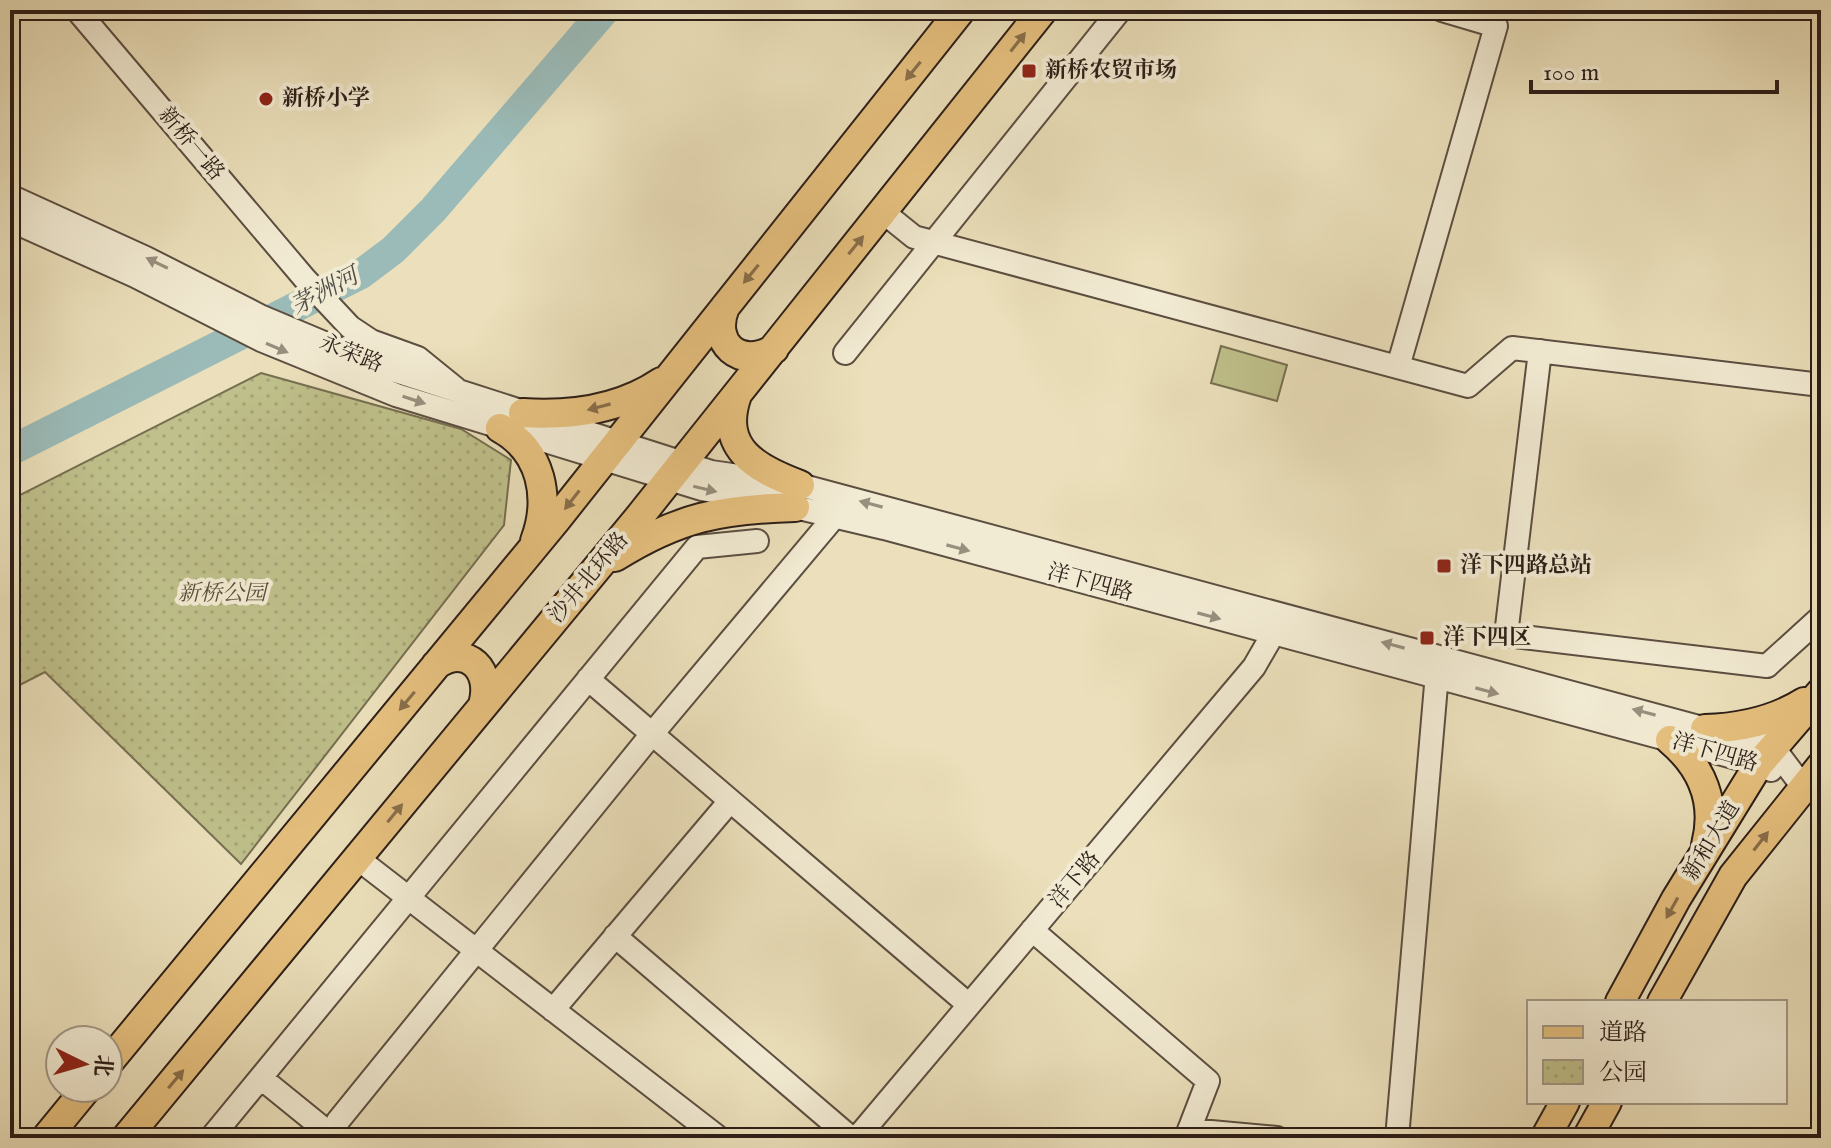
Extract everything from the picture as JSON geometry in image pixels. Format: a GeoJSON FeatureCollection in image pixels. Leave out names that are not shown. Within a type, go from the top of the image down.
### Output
{"type":"FeatureCollection","features":[{"type":"Feature","properties":{"kind":"main road"},"geometry":{"type":"LineString","coordinates":[[124,1044],[527,555],[961,10]]}},
{"type":"Feature","properties":{"kind":"main road","name":"沙井北环路"},"geometry":{"type":"LineString","coordinates":[[126,1138],[676,471],[1043,10]]}},
{"type":"Feature","properties":{"kind":"main road"},"geometry":{"type":"LineString","coordinates":[[725,307],[720,326],[722,337],[735,352],[755,357],[774,349]]}},
{"type":"Feature","properties":{"kind":"main road"},"geometry":{"type":"LineString","coordinates":[[527,555],[540,526],[544,498],[542,483],[526,450],[512,434],[512,420],[584,411],[646,391],[668,378]]}},
{"type":"Feature","properties":{"kind":"main road"},"geometry":{"type":"LineString","coordinates":[[738,394],[733,426],[745,455],[797,496]]}},
{"type":"Feature","properties":{"kind":"main road"},"geometry":{"type":"LineString","coordinates":[[592,574],[638,543],[676,525],[797,496]]}},
{"type":"Feature","properties":{"kind":"main road"},"geometry":{"type":"LineString","coordinates":[[436,665],[452,658],[462,658],[479,667],[487,686],[483,705]]}},
{"type":"Feature","properties":{"kind":"main road"},"geometry":{"type":"LineString","coordinates":[[1705,729],[1763,721],[1821,691]]}},
{"type":"Feature","properties":{"kind":"main road","name":"新和大道"},"geometry":{"type":"LineString","coordinates":[[1621,1000],[1703,856],[1766,756],[1821,691]]}},
{"type":"Feature","properties":{"kind":"main road"},"geometry":{"type":"LineString","coordinates":[[1670,740],[1698,772],[1708,799],[1710,828],[1703,856]]}},
{"type":"Feature","properties":{"kind":"main road","name":"新和大道"},"geometry":{"type":"LineString","coordinates":[[1663,1000],[1733,876],[1812,777]]}},
{"type":"Feature","properties":{"kind":"main road"},"geometry":{"type":"LineString","coordinates":[[46,1138],[74,1104]]}},
{"type":"Feature","properties":{"kind":"main road"},"geometry":{"type":"LineString","coordinates":[[1545,1138],[1564,1104]]}},
{"type":"Feature","properties":{"kind":"main road"},"geometry":{"type":"LineString","coordinates":[[1587,1138],[1606,1104]]}},
{"type":"Feature","properties":{"kind":"street","name":"新桥一路"},"geometry":{"type":"LineString","coordinates":[[77,10],[305,279],[350,327],[371,341],[418,358],[462,394]]}},
{"type":"Feature","properties":{"kind":"street"},"geometry":{"type":"LineString","coordinates":[[845,353],[1120,10]]}},
{"type":"Feature","properties":{"kind":"street"},"geometry":{"type":"LineString","coordinates":[[1398,367],[1496,26],[1442,10]]}},
{"type":"Feature","properties":{"kind":"street","name":"永荣路"},"geometry":{"type":"LineString","coordinates":[[10,196],[146,258],[221,308]]}},
{"type":"Feature","properties":{"kind":"street"},"geometry":{"type":"LineString","coordinates":[[883,212],[914,237],[1468,386],[1512,348],[1821,385]]}},
{"type":"Feature","properties":{"kind":"street","name":"永荣路"},"geometry":{"type":"LineString","coordinates":[[10,220],[135,276],[221,308],[345,364],[610,451]]}},
{"type":"Feature","properties":{"kind":"street"},"geometry":{"type":"LineString","coordinates":[[1540,351],[1506,635],[1767,666],[1821,617]]}},
{"type":"Feature","properties":{"kind":"street","name":"永荣路"},"geometry":{"type":"LineString","coordinates":[[345,364],[462,394],[512,420]]}},
{"type":"Feature","properties":{"kind":"street","name":"洋下四路"},"geometry":{"type":"LineString","coordinates":[[610,451],[676,471],[711,472],[1438,667],[1705,729],[1812,777]]}},
{"type":"Feature","properties":{"kind":"street","name":"洋下四路"},"geometry":{"type":"LineString","coordinates":[[797,496],[835,516],[1274,623]]}},
{"type":"Feature","properties":{"kind":"street"},"geometry":{"type":"LineString","coordinates":[[261,1078],[333,1137],[338,1121],[652,734],[835,516]]}},
{"type":"Feature","properties":{"kind":"street"},"geometry":{"type":"LineString","coordinates":[[211,1138],[697,547],[757,541]]}},
{"type":"Feature","properties":{"kind":"street","name":"洋下路"},"geometry":{"type":"LineString","coordinates":[[854,1138],[1254,667],[1262,656],[1274,623]]}},
{"type":"Feature","properties":{"kind":"street"},"geometry":{"type":"LineString","coordinates":[[1397,1138],[1438,667]]}},
{"type":"Feature","properties":{"kind":"street","name":"洋下四路"},"geometry":{"type":"LineString","coordinates":[[1438,667],[1670,740],[1766,756]]}},
{"type":"Feature","properties":{"kind":"street"},"geometry":{"type":"LineString","coordinates":[[588,679],[969,1005]]}},
{"type":"Feature","properties":{"kind":"street"},"geometry":{"type":"LineString","coordinates":[[553,1010],[730,801]]}},
{"type":"Feature","properties":{"kind":"street"},"geometry":{"type":"LineString","coordinates":[[357,858],[719,1138]]}},
{"type":"Feature","properties":{"kind":"street"},"geometry":{"type":"LineString","coordinates":[[1032,930],[1208,1081],[1188,1134],[1277,1138]]}},
{"type":"Feature","properties":{"kind":"street"},"geometry":{"type":"LineString","coordinates":[[615,936],[854,1138]]}},
{"type":"Feature","properties":{"kind":"green space"},"geometry":{"type":"Polygon","coordinates":[[[1221,346],[1287,365],[1277,401],[1211,383],[1221,346]]]}},
{"type":"Feature","properties":{"kind":"green space","name":"新桥公园"},"geometry":{"type":"Polygon","coordinates":[[[261,373],[461,429],[511,460],[504,525],[241,864],[45,672],[10,690],[10,500],[261,373]]]}},
{"type":"Feature","properties":{"kind":"waterway","name":"茅洲河"},"geometry":{"type":"LineString","coordinates":[[10,451],[361,274],[393,250],[433,210],[605,10]]}},
{"type":"Feature","properties":{"kind":"place","name":"新桥农贸市场"},"geometry":{"type":"Point","coordinates":[1029,71]}},
{"type":"Feature","properties":{"kind":"place","name":"新桥小学"},"geometry":{"type":"Point","coordinates":[266,99]}},
{"type":"Feature","properties":{"kind":"place","name":"洋下四路总站"},"geometry":{"type":"Point","coordinates":[1444,566]}},
{"type":"Feature","properties":{"kind":"place","name":"洋下四区"},"geometry":{"type":"Point","coordinates":[1427,638]}}]}
